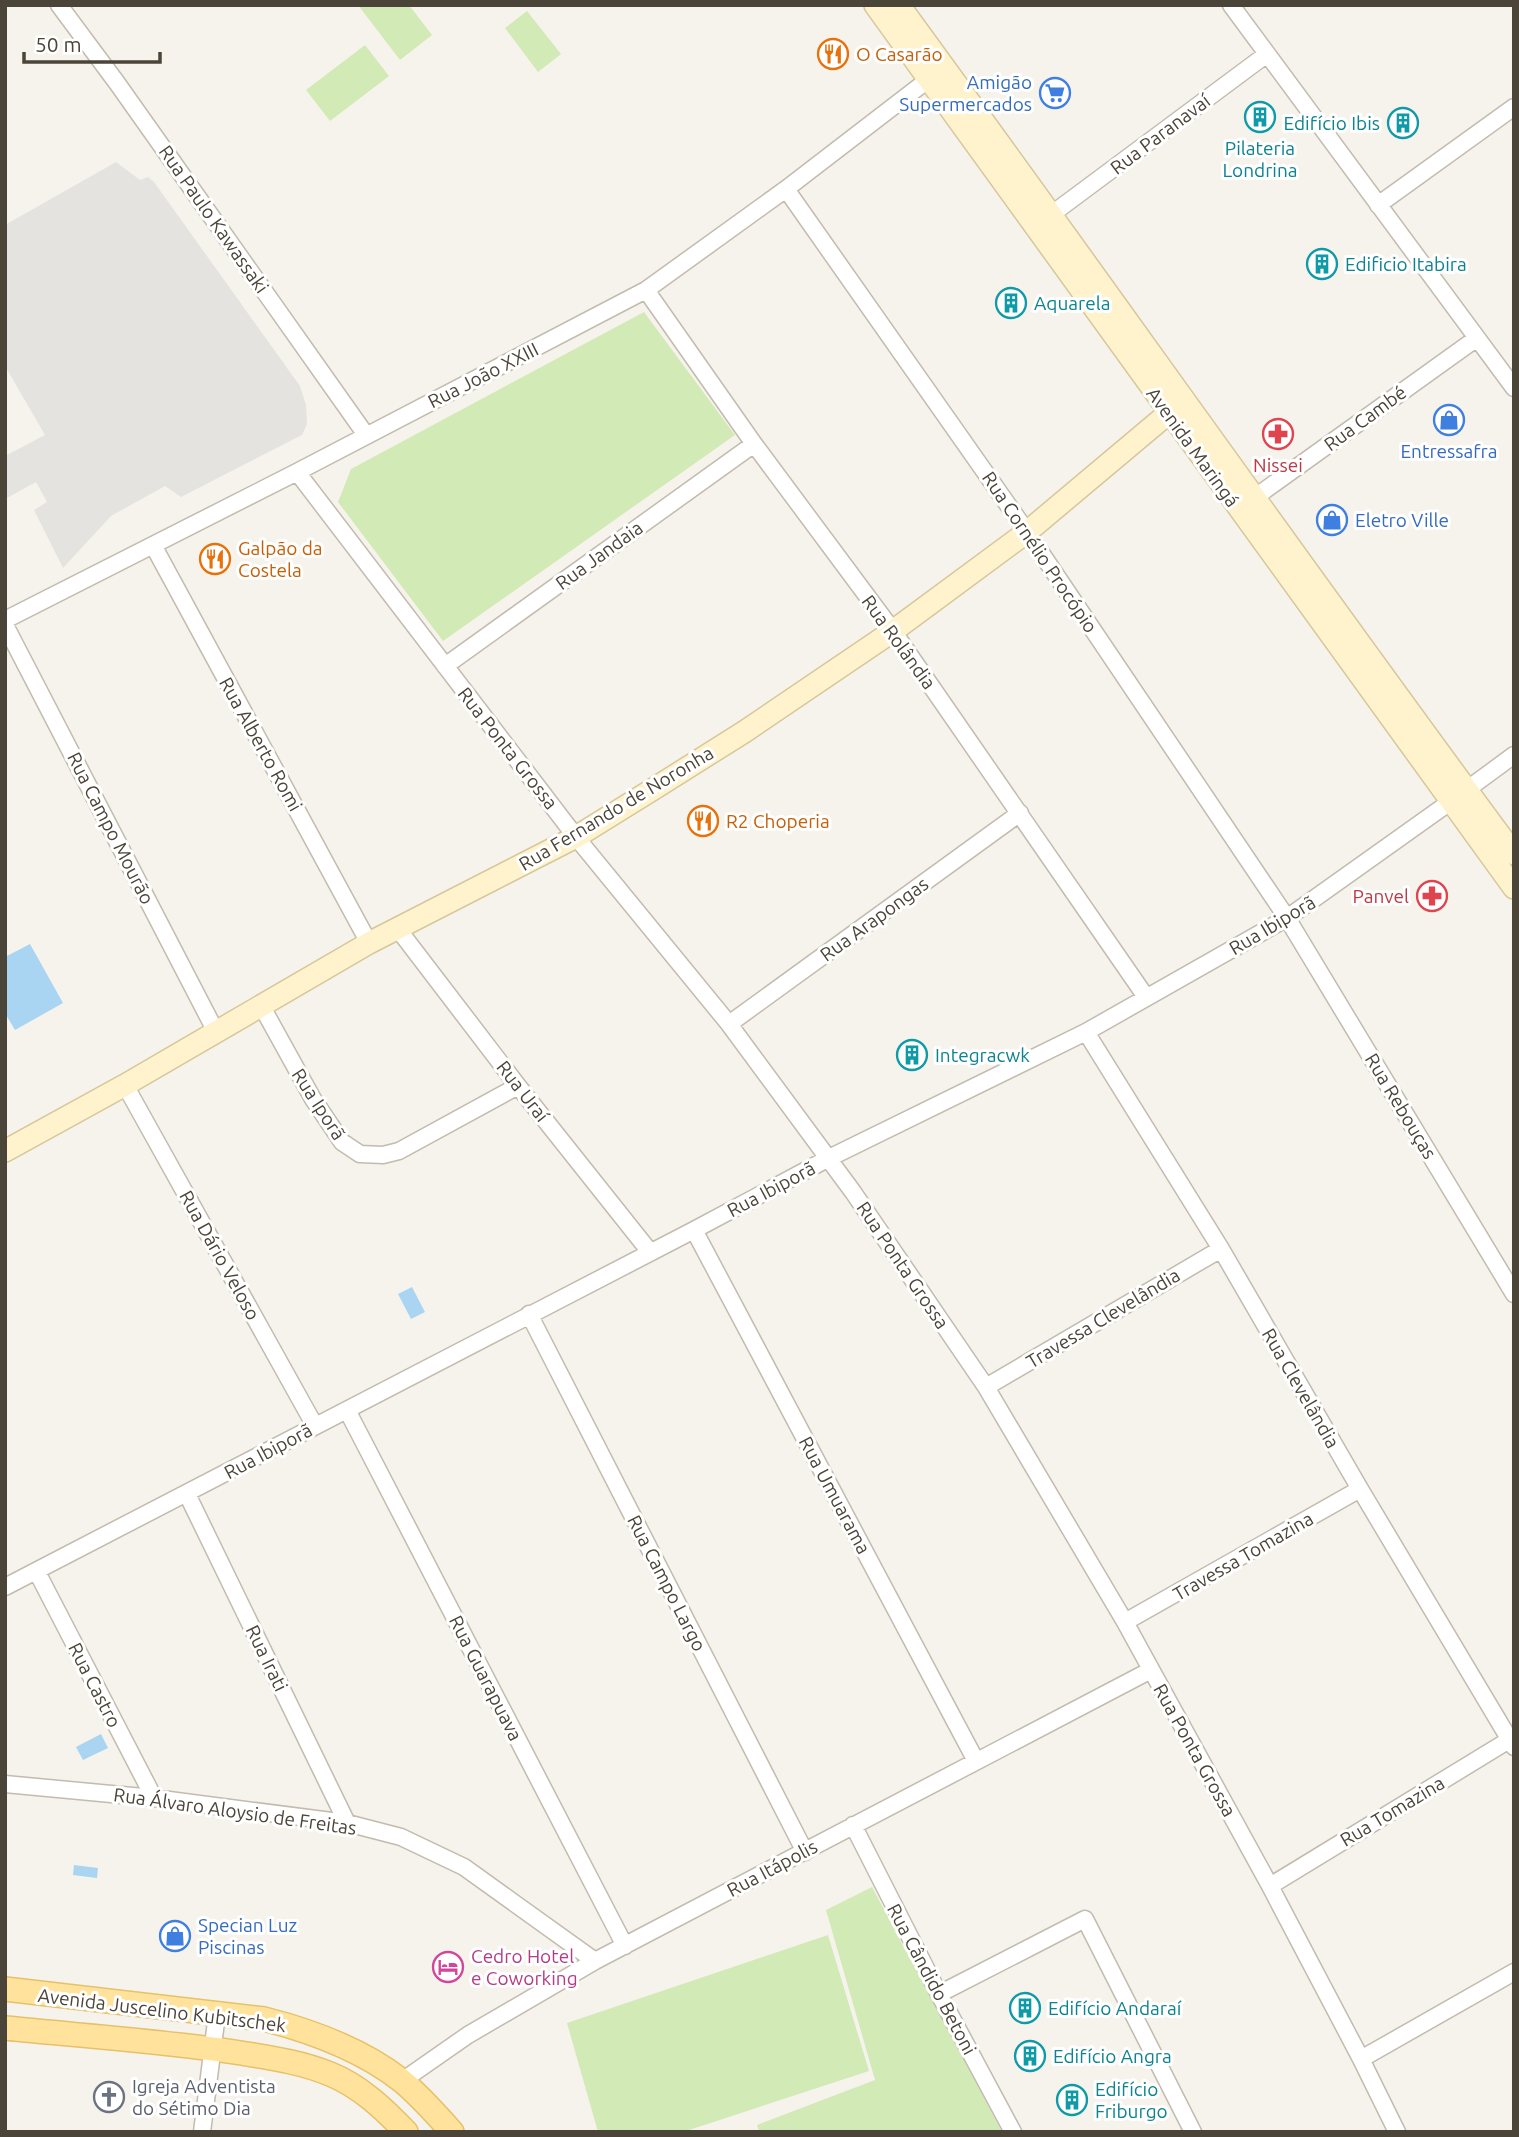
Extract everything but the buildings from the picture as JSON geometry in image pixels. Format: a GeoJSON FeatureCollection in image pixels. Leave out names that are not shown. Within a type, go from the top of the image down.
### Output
{"type":"FeatureCollection","features":[{"type":"Feature","properties":{"kind":"main road","name":"Avenida Maringá"},"geometry":{"type":"LineString","coordinates":[[875,5],[1176,407],[1459,796],[1514,854]]}},
{"type":"Feature","properties":{"kind":"main road","name":"Avenida Maringá"},"geometry":{"type":"LineString","coordinates":[[899,5],[1052,215],[1176,407],[1254,498],[1459,796],[1514,888]]}},
{"type":"Feature","properties":{"kind":"main road","name":"Rua Fernando de Noronha"},"geometry":{"type":"LineString","coordinates":[[5,1150],[369,943],[576,836],[744,732],[893,631],[1027,533],[1176,407]]}},
{"type":"Feature","properties":{"kind":"main road","name":"Avenida Juscelino Kubitschek"},"geometry":{"type":"LineString","coordinates":[[5,1990],[264,2019],[317,2034],[371,2061],[402,2081],[453,2132]]}},
{"type":"Feature","properties":{"kind":"main road","name":"Avenida Juscelino Kubitschek"},"geometry":{"type":"LineString","coordinates":[[5,2028],[212,2049],[284,2060],[330,2074],[368,2096],[406,2132]]}},
{"type":"Feature","properties":{"kind":"street","name":"Rua Paulo Kawassaki"},"geometry":{"type":"LineString","coordinates":[[59,5],[366,435]]}},
{"type":"Feature","properties":{"kind":"street"},"geometry":{"type":"LineString","coordinates":[[1231,5],[1514,388]]}},
{"type":"Feature","properties":{"kind":"street","name":"Rua Paranavaí"},"geometry":{"type":"LineString","coordinates":[[1052,215],[1268,54]]}},
{"type":"Feature","properties":{"kind":"street","name":"Rua João XXIII"},"geometry":{"type":"LineString","coordinates":[[5,623],[646,290],[786,189],[929,79]]}},
{"type":"Feature","properties":{"kind":"street"},"geometry":{"type":"LineString","coordinates":[[1378,205],[1514,107]]}},
{"type":"Feature","properties":{"kind":"street","name":"Rua Cornélio Procópio"},"geometry":{"type":"LineString","coordinates":[[786,189],[1027,533],[1287,918]]}},
{"type":"Feature","properties":{"kind":"street","name":"Rua Rolândia"},"geometry":{"type":"LineString","coordinates":[[646,290],[754,444],[893,631],[1146,998]]}},
{"type":"Feature","properties":{"kind":"street","name":"Rua Cambé"},"geometry":{"type":"LineString","coordinates":[[1254,498],[1476,338]]}},
{"type":"Feature","properties":{"kind":"street","name":"Rua Jandaia"},"geometry":{"type":"LineString","coordinates":[[445,666],[754,444]]}},
{"type":"Feature","properties":{"kind":"street","name":"Rua Ponta Grossa"},"geometry":{"type":"LineString","coordinates":[[297,472],[576,836],[729,1024],[829,1158],[986,1387],[1125,1622],[1270,1886],[1361,2059],[1393,2130]]}},
{"type":"Feature","properties":{"kind":"street","name":"Rua Alberto Romi"},"geometry":{"type":"LineString","coordinates":[[153,545],[369,943]]}},
{"type":"Feature","properties":{"kind":"street","name":"Rua Campo Mourão"},"geometry":{"type":"LineString","coordinates":[[5,623],[216,1032]]}},
{"type":"Feature","properties":{"kind":"street","name":"Rua Ibiporã"},"geometry":{"type":"LineString","coordinates":[[5,1587],[829,1158],[1086,1031],[1146,998],[1287,918],[1514,755]]}},
{"type":"Feature","properties":{"kind":"street","name":"Rua Arapongas"},"geometry":{"type":"LineString","coordinates":[[729,1024],[1020,813]]}},
{"type":"Feature","properties":{"kind":"street","name":"Rua Rebouças"},"geometry":{"type":"LineString","coordinates":[[1287,918],[1514,1294]]}},
{"type":"Feature","properties":{"kind":"street","name":"Rua Uraí"},"geometry":{"type":"LineString","coordinates":[[398,929],[650,1252]]}},
{"type":"Feature","properties":{"kind":"street","name":"Rua Iporã"},"geometry":{"type":"LineString","coordinates":[[261,1005],[313,1099],[342,1142],[360,1154],[383,1155],[399,1151],[518,1086]]}},
{"type":"Feature","properties":{"kind":"street","name":"Rua Clevelândia"},"geometry":{"type":"LineString","coordinates":[[1086,1031],[1221,1249],[1360,1489],[1512,1741]]}},
{"type":"Feature","properties":{"kind":"street","name":"Rua Dário Veloso"},"geometry":{"type":"LineString","coordinates":[[125,1084],[315,1426]]}},
{"type":"Feature","properties":{"kind":"street","name":"Rua Umuarama"},"geometry":{"type":"LineString","coordinates":[[694,1230],[976,1761]]}},
{"type":"Feature","properties":{"kind":"street","name":"Travessa Clevelândia"},"geometry":{"type":"LineString","coordinates":[[986,1387],[1221,1249]]}},
{"type":"Feature","properties":{"kind":"street","name":"Rua Campo Largo"},"geometry":{"type":"LineString","coordinates":[[529,1314],[805,1852]]}},
{"type":"Feature","properties":{"kind":"street","name":"Rua Guarapuava"},"geometry":{"type":"LineString","coordinates":[[347,1410],[625,1945]]}},
{"type":"Feature","properties":{"kind":"street","name":"Travessa Tomazina"},"geometry":{"type":"LineString","coordinates":[[1125,1622],[1360,1489]]}},
{"type":"Feature","properties":{"kind":"street","name":"Rua Irati"},"geometry":{"type":"LineString","coordinates":[[187,1494],[347,1823]]}},
{"type":"Feature","properties":{"kind":"street","name":"Rua Castro"},"geometry":{"type":"LineString","coordinates":[[37,1572],[154,1798]]}},
{"type":"Feature","properties":{"kind":"street","name":"Rua Itápolis"},"geometry":{"type":"LineString","coordinates":[[402,2081],[468,2035],[595,1961],[1151,1670]]}},
{"type":"Feature","properties":{"kind":"street","name":"Rua Tomazina"},"geometry":{"type":"LineString","coordinates":[[1270,1886],[1512,1741]]}},
{"type":"Feature","properties":{"kind":"street","name":"Rua Álvaro Aloysio de Freitas"},"geometry":{"type":"LineString","coordinates":[[5,1784],[154,1798],[347,1823],[401,1837],[464,1867],[595,1961]]}},
{"type":"Feature","properties":{"kind":"street","name":"Rua Cândido Betoni"},"geometry":{"type":"LineString","coordinates":[[853,1825],[1013,2132]]}},
{"type":"Feature","properties":{"kind":"street"},"geometry":{"type":"LineString","coordinates":[[939,1994],[1085,1919],[1193,2132]]}},
{"type":"Feature","properties":{"kind":"street"},"geometry":{"type":"LineString","coordinates":[[1361,2059],[1514,1972]]}},
{"type":"Feature","properties":{"kind":"street"},"geometry":{"type":"LineString","coordinates":[[202,2132],[217,2014]]}},
{"type":"Feature","properties":{"kind":"green space"},"geometry":{"type":"Polygon","coordinates":[[[358,5],[409,5],[432,35],[400,60],[358,5]]]}},
{"type":"Feature","properties":{"kind":"green space"},"geometry":{"type":"Polygon","coordinates":[[[527,11],[561,54],[538,72],[505,28],[527,11]]]}},
{"type":"Feature","properties":{"kind":"green space"},"geometry":{"type":"Polygon","coordinates":[[[365,45],[389,76],[330,121],[306,90],[365,45]]]}},
{"type":"Feature","properties":{"kind":"green space"},"geometry":{"type":"Polygon","coordinates":[[[644,312],[735,435],[443,641],[338,502],[351,469],[644,312]]]}},
{"type":"Feature","properties":{"kind":"green space"},"geometry":{"type":"Polygon","coordinates":[[[872,1887],[1002,2132],[759,2132],[757,2125],[875,2080],[826,1910],[872,1887]]]}},
{"type":"Feature","properties":{"kind":"green space"},"geometry":{"type":"Polygon","coordinates":[[[828,1935],[869,2071],[683,2132],[598,2132],[567,2023],[828,1935]]]}},
{"type":"Feature","properties":{"kind":"shaded area"},"geometry":{"type":"Polygon","coordinates":[[[116,162],[140,180],[148,177],[154,182],[300,386],[306,405],[307,424],[302,435],[181,497],[165,486],[111,516],[63,568],[34,510],[47,502],[36,482],[5,499],[5,456],[45,435],[5,366],[5,225],[116,162]]]}},
{"type":"Feature","properties":{"kind":"water"},"geometry":{"type":"Polygon","coordinates":[[[30,944],[63,1003],[15,1030],[5,1013],[5,957],[30,944]]]}},
{"type":"Feature","properties":{"kind":"water"},"geometry":{"type":"Polygon","coordinates":[[[412,1287],[425,1312],[411,1319],[398,1294],[412,1287]]]}},
{"type":"Feature","properties":{"kind":"water"},"geometry":{"type":"Polygon","coordinates":[[[101,1734],[108,1748],[83,1760],[76,1747],[101,1734]]]}},
{"type":"Feature","properties":{"kind":"water"},"geometry":{"type":"Polygon","coordinates":[[[74,1865],[98,1868],[97,1878],[73,1875],[74,1865]]]}},
{"type":"Feature","properties":{"kind":"place","name":"O Casarão"},"geometry":{"type":"Point","coordinates":[833,54]}},
{"type":"Feature","properties":{"kind":"place","name":"Amigão Supermercados"},"geometry":{"type":"Point","coordinates":[1055,93]}},
{"type":"Feature","properties":{"kind":"place","name":"Pilateria Londrina"},"geometry":{"type":"Point","coordinates":[1260,117]}},
{"type":"Feature","properties":{"kind":"place","name":"Edifício Ibis"},"geometry":{"type":"Point","coordinates":[1403,123]}},
{"type":"Feature","properties":{"kind":"place","name":"Edificio Itabira"},"geometry":{"type":"Point","coordinates":[1322,264]}},
{"type":"Feature","properties":{"kind":"place","name":"Aquarela"},"geometry":{"type":"Point","coordinates":[1011,303]}},
{"type":"Feature","properties":{"kind":"place","name":"Entressafra"},"geometry":{"type":"Point","coordinates":[1449,420]}},
{"type":"Feature","properties":{"kind":"place","name":"Nissei"},"geometry":{"type":"Point","coordinates":[1278,434]}},
{"type":"Feature","properties":{"kind":"place","name":"Eletro Ville"},"geometry":{"type":"Point","coordinates":[1332,520]}},
{"type":"Feature","properties":{"kind":"place","name":"Galpão da Costela"},"geometry":{"type":"Point","coordinates":[215,559]}},
{"type":"Feature","properties":{"kind":"place","name":"R2 Choperia"},"geometry":{"type":"Point","coordinates":[703,821]}},
{"type":"Feature","properties":{"kind":"place","name":"Panvel"},"geometry":{"type":"Point","coordinates":[1432,896]}},
{"type":"Feature","properties":{"kind":"place","name":"Integracwk"},"geometry":{"type":"Point","coordinates":[912,1055]}},
{"type":"Feature","properties":{"kind":"place","name":"Specian Luz Piscinas"},"geometry":{"type":"Point","coordinates":[175,1936]}},
{"type":"Feature","properties":{"kind":"place","name":"Cedro Hotel e Coworking"},"geometry":{"type":"Point","coordinates":[448,1967]}},
{"type":"Feature","properties":{"kind":"place","name":"Edifício Andaraí"},"geometry":{"type":"Point","coordinates":[1025,2008]}},
{"type":"Feature","properties":{"kind":"place","name":"Edifício Angra"},"geometry":{"type":"Point","coordinates":[1030,2056]}},
{"type":"Feature","properties":{"kind":"place","name":"Igreja Adventista do Sétimo Dia"},"geometry":{"type":"Point","coordinates":[109,2097]}},
{"type":"Feature","properties":{"kind":"place","name":"Edifício Friburgo"},"geometry":{"type":"Point","coordinates":[1072,2100]}}]}
